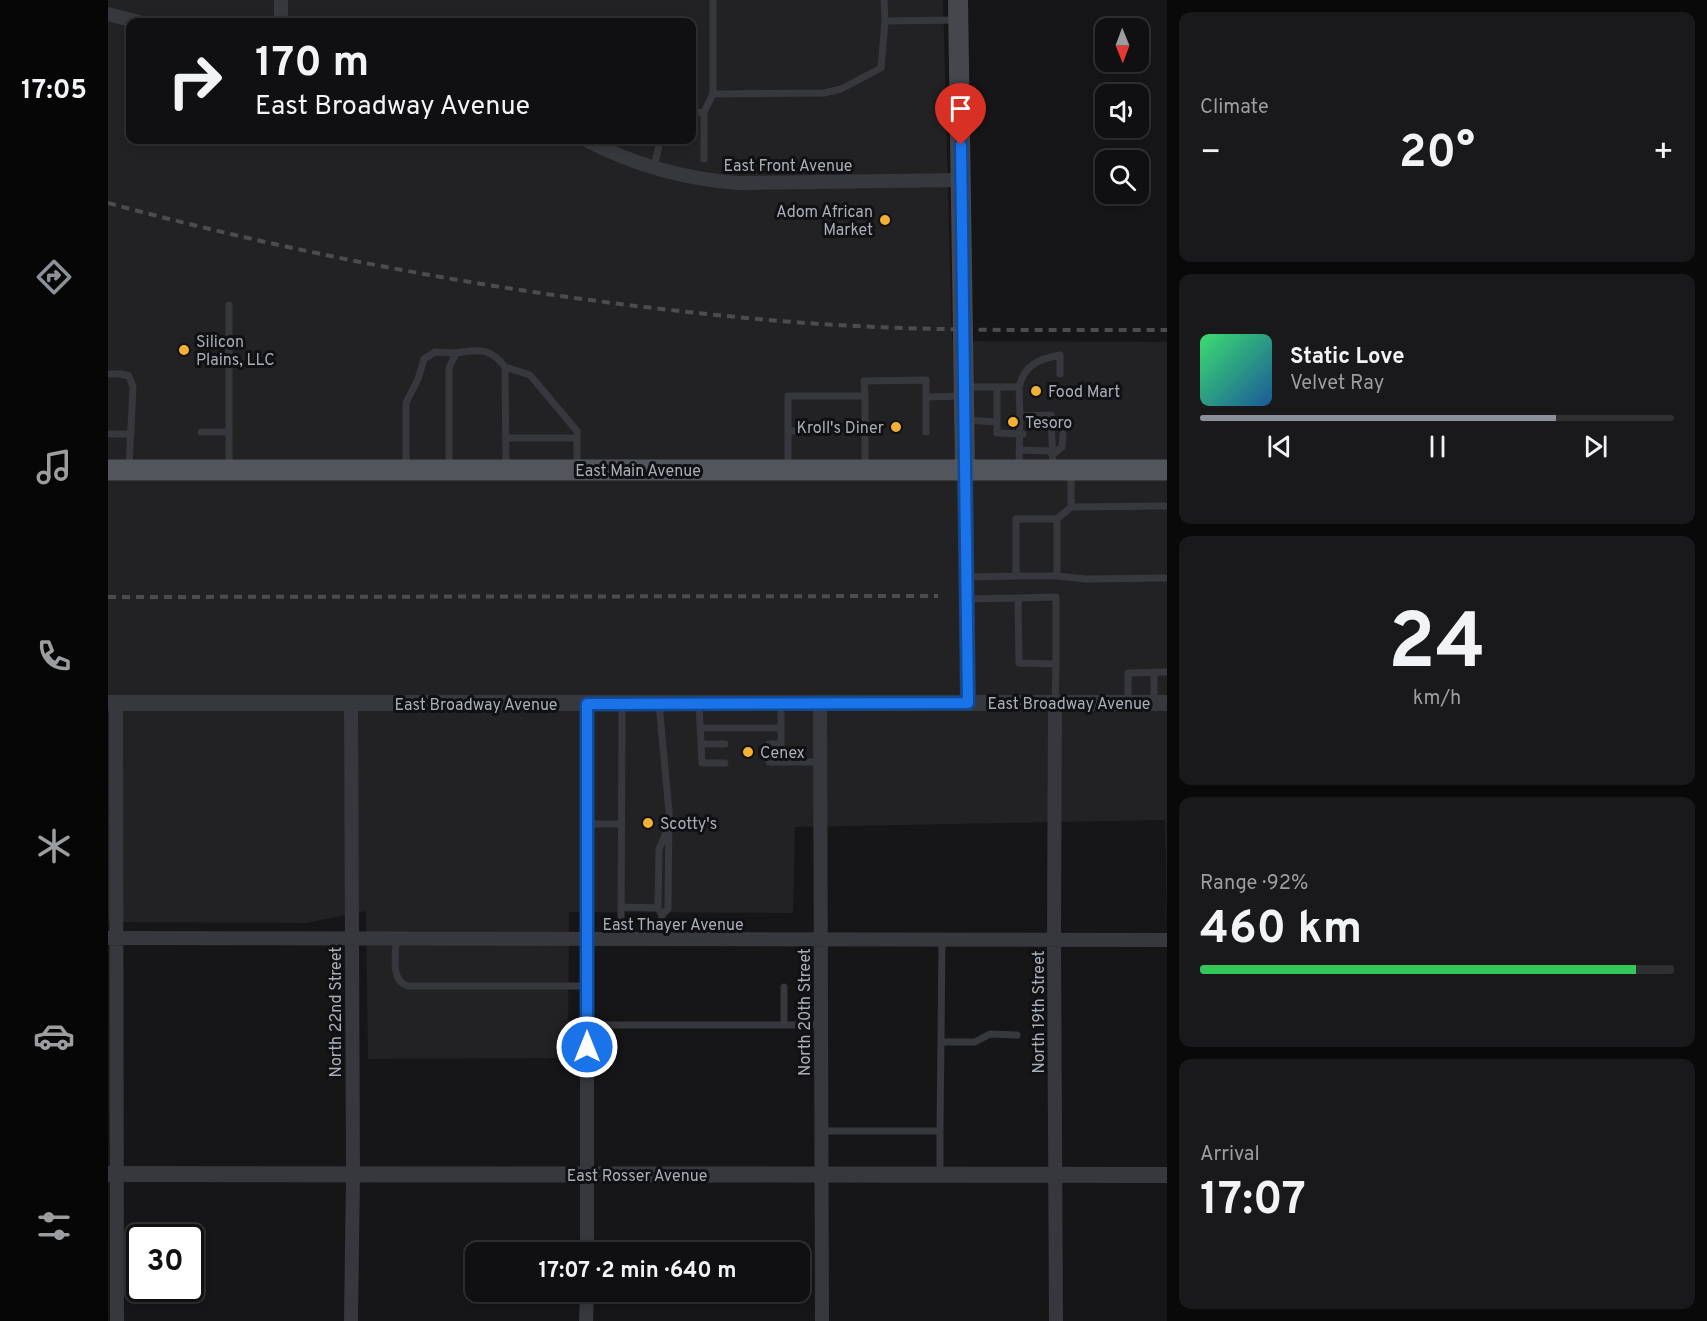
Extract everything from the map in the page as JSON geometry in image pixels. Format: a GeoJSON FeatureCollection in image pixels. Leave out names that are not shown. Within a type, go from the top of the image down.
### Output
{"type":"FeatureCollection","features":[{"type":"Feature","properties":{"kind":"main road"},"geometry":{"type":"LineString","coordinates":[[958,0],[965,470]]}},
{"type":"Feature","properties":{"kind":"main road","name":"East Main Avenue"},"geometry":{"type":"LineString","coordinates":[[118,470],[965,470],[1019,460],[1167,470]]}},
{"type":"Feature","properties":{"kind":"street"},"geometry":{"type":"LineString","coordinates":[[281,0],[281,18]]}},
{"type":"Feature","properties":{"kind":"street"},"geometry":{"type":"LineString","coordinates":[[108,14],[126,19]]}},
{"type":"Feature","properties":{"kind":"street","name":"East Front Avenue"},"geometry":{"type":"LineString","coordinates":[[595,144],[654,168],[690,178],[738,183],[961,180]]}},
{"type":"Feature","properties":{"kind":"street"},"geometry":{"type":"LineString","coordinates":[[965,470],[968,703]]}},
{"type":"Feature","properties":{"kind":"street"},"geometry":{"type":"LineString","coordinates":[[112,703],[113,1174],[117,1321]]}},
{"type":"Feature","properties":{"kind":"street","name":"East Broadway Avenue"},"geometry":{"type":"LineString","coordinates":[[112,703],[1161,703]]}},
{"type":"Feature","properties":{"kind":"street","name":"North 22nd Street"},"geometry":{"type":"LineString","coordinates":[[351,703],[353,1174],[351,1321]]}},
{"type":"Feature","properties":{"kind":"street","name":"North 20th Street"},"geometry":{"type":"LineString","coordinates":[[820,703],[822,1321]]}},
{"type":"Feature","properties":{"kind":"street","name":"North 19th Street"},"geometry":{"type":"LineString","coordinates":[[1055,703],[1056,1321]]}},
{"type":"Feature","properties":{"kind":"street"},"geometry":{"type":"LineString","coordinates":[[587,704],[587,1242]]}},
{"type":"Feature","properties":{"kind":"street","name":"East Thayer Avenue"},"geometry":{"type":"LineString","coordinates":[[112,938],[1167,940]]}},
{"type":"Feature","properties":{"kind":"street","name":"East Rosser Avenue"},"geometry":{"type":"LineString","coordinates":[[113,1174],[1167,1175]]}},
{"type":"Feature","properties":{"kind":"street"},"geometry":{"type":"LineString","coordinates":[[586,1321],[587,1302]]}},
{"type":"Feature","properties":{"kind":"lane"},"geometry":{"type":"LineString","coordinates":[[705,159],[704,112],[713,94],[712,0]]}},
{"type":"Feature","properties":{"kind":"lane"},"geometry":{"type":"LineString","coordinates":[[713,94],[824,93],[841,89],[881,68],[885,21],[884,0]]}},
{"type":"Feature","properties":{"kind":"lane"},"geometry":{"type":"LineString","coordinates":[[885,21],[959,20]]}},
{"type":"Feature","properties":{"kind":"lane"},"geometry":{"type":"LineString","coordinates":[[696,113],[704,112]]}},
{"type":"Feature","properties":{"kind":"lane"},"geometry":{"type":"LineString","coordinates":[[654,168],[659,144]]}},
{"type":"Feature","properties":{"kind":"lane"},"geometry":{"type":"LineString","coordinates":[[229,305],[229,470]]}},
{"type":"Feature","properties":{"kind":"lane"},"geometry":{"type":"LineString","coordinates":[[406,470],[406,403],[418,379],[424,359],[435,352],[482,351],[496,356],[505,367],[530,375],[577,431],[577,470]]}},
{"type":"Feature","properties":{"kind":"lane"},"geometry":{"type":"LineString","coordinates":[[449,470],[449,368],[456,353]]}},
{"type":"Feature","properties":{"kind":"lane"},"geometry":{"type":"LineString","coordinates":[[1019,460],[1021,434],[1019,387],[1022,374],[1028,368],[1047,358],[1060,356],[1060,374]]}},
{"type":"Feature","properties":{"kind":"lane"},"geometry":{"type":"LineString","coordinates":[[505,367],[506,470]]}},
{"type":"Feature","properties":{"kind":"lane"},"geometry":{"type":"LineString","coordinates":[[108,374],[129,376],[133,387],[131,434],[118,470]]}},
{"type":"Feature","properties":{"kind":"lane"},"geometry":{"type":"LineString","coordinates":[[865,470],[864,381],[926,380],[926,432]]}},
{"type":"Feature","properties":{"kind":"lane"},"geometry":{"type":"LineString","coordinates":[[997,387],[997,433],[1021,434]]}},
{"type":"Feature","properties":{"kind":"lane"},"geometry":{"type":"LineString","coordinates":[[926,397],[997,387],[1019,387]]}},
{"type":"Feature","properties":{"kind":"lane"},"geometry":{"type":"LineString","coordinates":[[788,470],[788,396],[865,396]]}},
{"type":"Feature","properties":{"kind":"lane"},"geometry":{"type":"LineString","coordinates":[[1020,416],[1051,415],[1057,462],[1071,507]]}},
{"type":"Feature","properties":{"kind":"lane"},"geometry":{"type":"LineString","coordinates":[[965,420],[997,422]]}},
{"type":"Feature","properties":{"kind":"lane"},"geometry":{"type":"LineString","coordinates":[[788,431],[865,431]]}},
{"type":"Feature","properties":{"kind":"lane"},"geometry":{"type":"LineString","coordinates":[[201,432],[229,432]]}},
{"type":"Feature","properties":{"kind":"lane"},"geometry":{"type":"LineString","coordinates":[[1043,434],[1052,433]]}},
{"type":"Feature","properties":{"kind":"lane"},"geometry":{"type":"LineString","coordinates":[[108,434],[131,434]]}},
{"type":"Feature","properties":{"kind":"lane"},"geometry":{"type":"LineString","coordinates":[[1057,462],[1063,434]]}},
{"type":"Feature","properties":{"kind":"lane"},"geometry":{"type":"LineString","coordinates":[[506,438],[577,438]]}},
{"type":"Feature","properties":{"kind":"lane"},"geometry":{"type":"LineString","coordinates":[[1016,576],[1016,519],[1057,519],[1071,507],[1167,507]]}},
{"type":"Feature","properties":{"kind":"lane"},"geometry":{"type":"LineString","coordinates":[[1057,519],[1057,576]]}},
{"type":"Feature","properties":{"kind":"lane"},"geometry":{"type":"LineString","coordinates":[[966,577],[1167,578]]}},
{"type":"Feature","properties":{"kind":"lane"},"geometry":{"type":"LineString","coordinates":[[1018,597],[1019,663],[1056,664]]}},
{"type":"Feature","properties":{"kind":"lane"},"geometry":{"type":"LineString","coordinates":[[966,599],[1056,597],[1055,703]]}},
{"type":"Feature","properties":{"kind":"lane"},"geometry":{"type":"LineString","coordinates":[[1154,672],[1161,703]]}},
{"type":"Feature","properties":{"kind":"lane"},"geometry":{"type":"LineString","coordinates":[[1128,703],[1128,673],[1167,672]]}},
{"type":"Feature","properties":{"kind":"lane"},"geometry":{"type":"LineString","coordinates":[[781,703],[781,762]]}},
{"type":"Feature","properties":{"kind":"lane"},"geometry":{"type":"LineString","coordinates":[[621,940],[622,704]]}},
{"type":"Feature","properties":{"kind":"lane"},"geometry":{"type":"LineString","coordinates":[[622,907],[660,911],[668,909],[669,812],[659,704]]}},
{"type":"Feature","properties":{"kind":"lane"},"geometry":{"type":"LineString","coordinates":[[699,704],[702,763],[725,763]]}},
{"type":"Feature","properties":{"kind":"lane"},"geometry":{"type":"LineString","coordinates":[[700,728],[781,728]]}},
{"type":"Feature","properties":{"kind":"lane"},"geometry":{"type":"LineString","coordinates":[[701,744],[725,744]]}},
{"type":"Feature","properties":{"kind":"lane"},"geometry":{"type":"LineString","coordinates":[[769,744],[781,744]]}},
{"type":"Feature","properties":{"kind":"lane"},"geometry":{"type":"LineString","coordinates":[[769,762],[820,762]]}},
{"type":"Feature","properties":{"kind":"lane"},"geometry":{"type":"LineString","coordinates":[[587,824],[622,824]]}},
{"type":"Feature","properties":{"kind":"lane"},"geometry":{"type":"LineString","coordinates":[[660,911],[660,940]]}},
{"type":"Feature","properties":{"kind":"lane"},"geometry":{"type":"LineString","coordinates":[[396,940],[396,975],[400,982],[408,986],[587,986]]}},
{"type":"Feature","properties":{"kind":"lane"},"geometry":{"type":"LineString","coordinates":[[940,1175],[942,940]]}},
{"type":"Feature","properties":{"kind":"lane"},"geometry":{"type":"LineString","coordinates":[[784,987],[784,1025]]}},
{"type":"Feature","properties":{"kind":"lane"},"geometry":{"type":"LineString","coordinates":[[587,1025],[821,1025]]}},
{"type":"Feature","properties":{"kind":"lane"},"geometry":{"type":"LineString","coordinates":[[941,1042],[975,1042],[990,1034],[1017,1035]]}},
{"type":"Feature","properties":{"kind":"lane"},"geometry":{"type":"LineString","coordinates":[[821,1131],[940,1131]]}},
{"type":"Feature","properties":{"kind":"shaded area"},"geometry":{"type":"Polygon","coordinates":[[[108,0],[943,0],[952,341],[1167,342],[1167,925],[1165,820],[795,827],[793,913],[569,912],[568,1058],[368,1059],[366,911],[306,923],[108,922],[108,0]]]}},
{"type":"Feature","properties":{"kind":"railway"},"geometry":{"type":"LineString","coordinates":[[108,203],[354,261],[601,302],[769,320],[868,327],[968,330],[1167,330]]}},
{"type":"Feature","properties":{"kind":"railway"},"geometry":{"type":"LineString","coordinates":[[108,597],[938,596]]}},
{"type":"Feature","properties":{"kind":"place","name":"Adom African Market"},"geometry":{"type":"Point","coordinates":[885,220]}},
{"type":"Feature","properties":{"kind":"place","name":"Silicon Plains, LLC"},"geometry":{"type":"Point","coordinates":[184,350]}},
{"type":"Feature","properties":{"kind":"place","name":"Food Mart"},"geometry":{"type":"Point","coordinates":[1036,391]}},
{"type":"Feature","properties":{"kind":"place","name":"Tesoro"},"geometry":{"type":"Point","coordinates":[1013,422]}},
{"type":"Feature","properties":{"kind":"place","name":"Kroll's Diner"},"geometry":{"type":"Point","coordinates":[896,427]}},
{"type":"Feature","properties":{"kind":"place","name":"Cenex"},"geometry":{"type":"Point","coordinates":[748,752]}},
{"type":"Feature","properties":{"kind":"place","name":"Scotty's"},"geometry":{"type":"Point","coordinates":[648,823]}},
{"type":"Feature","properties":{"kind":"route"},"geometry":{"type":"LineString","coordinates":[[587,1047],[587,704],[968,703],[961,145]]}}]}
